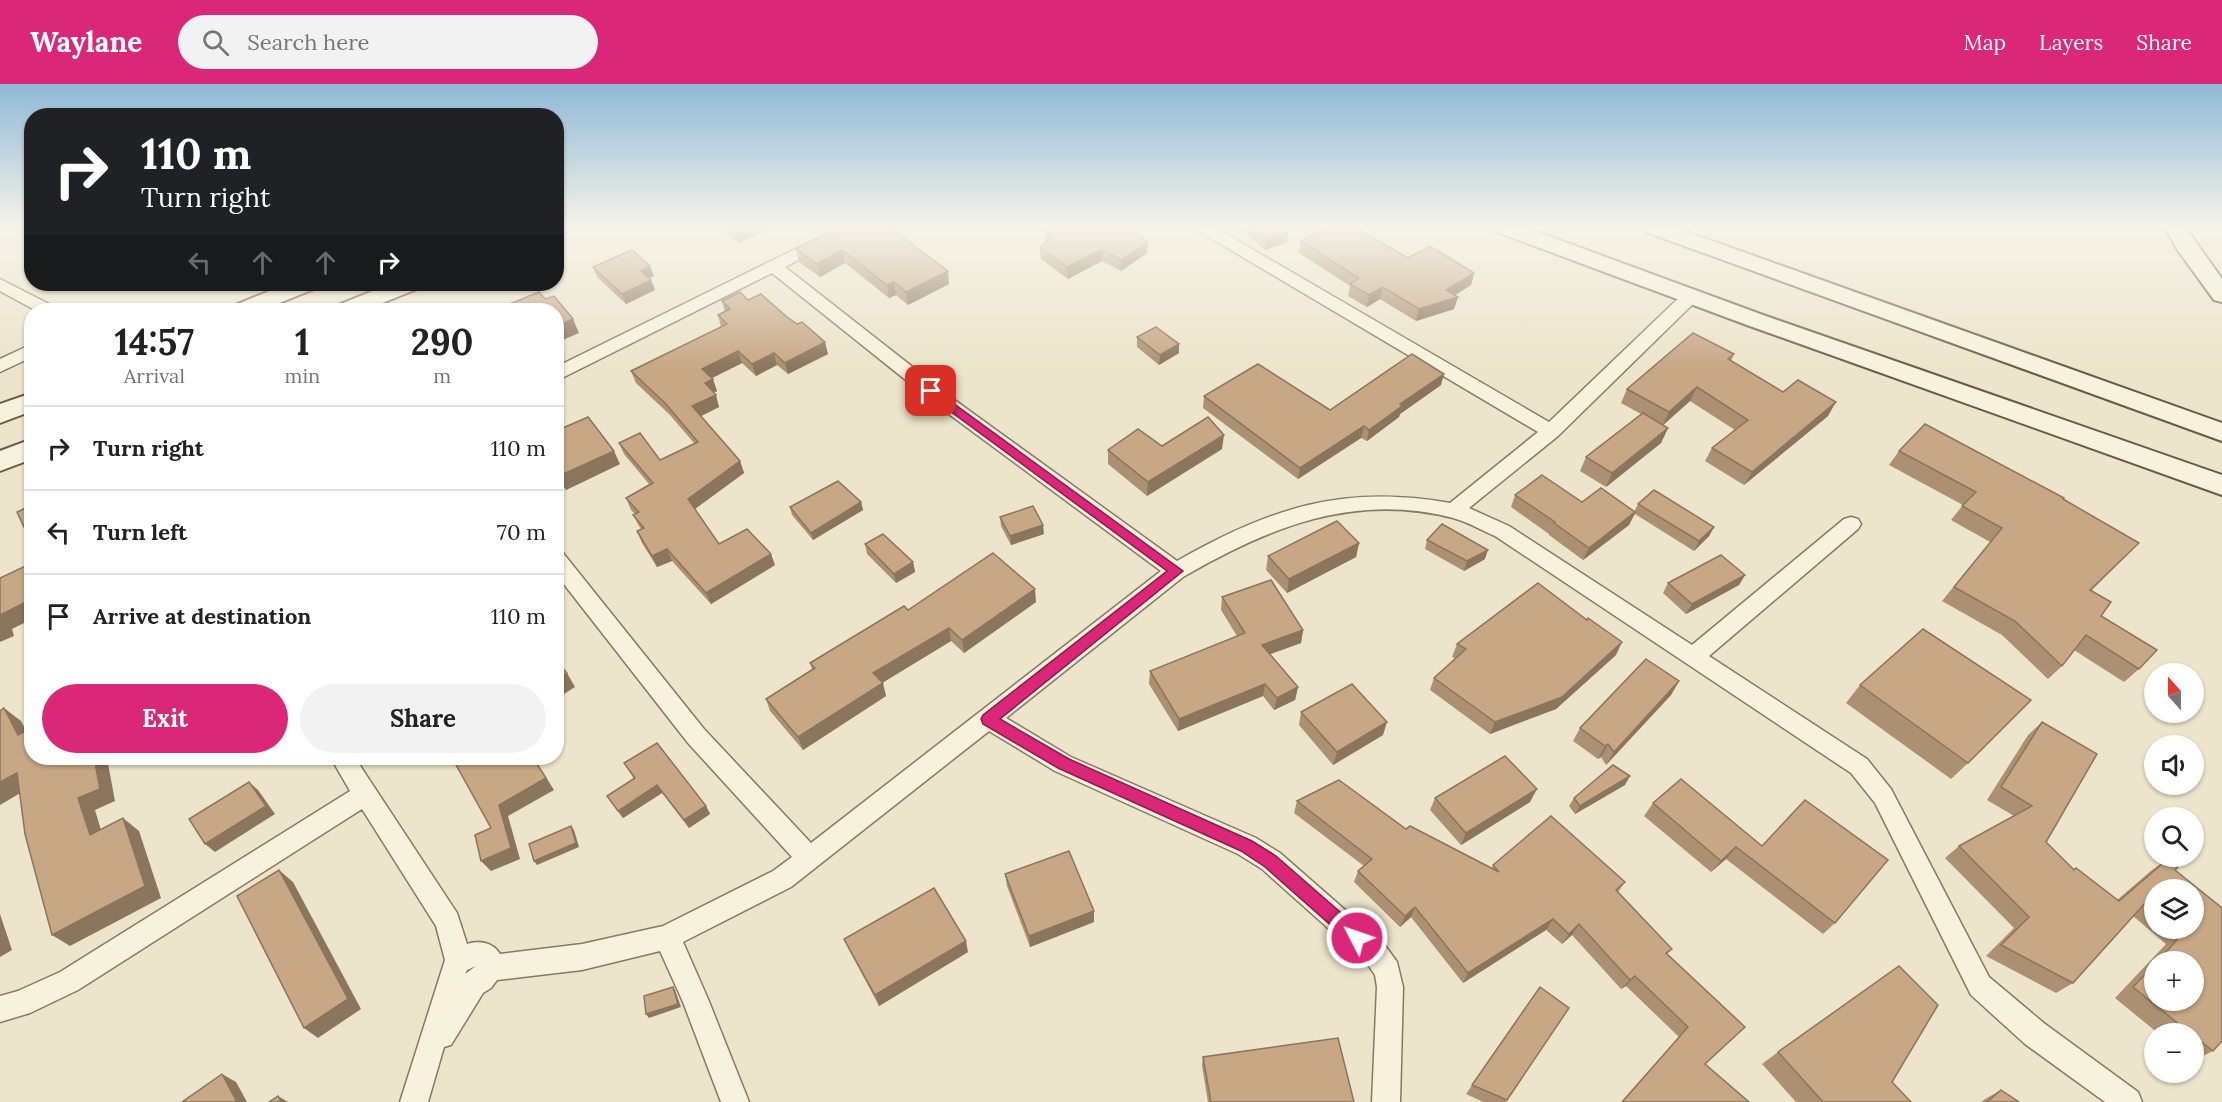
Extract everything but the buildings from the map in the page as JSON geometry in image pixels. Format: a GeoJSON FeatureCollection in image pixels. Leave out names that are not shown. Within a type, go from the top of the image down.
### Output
{"type":"FeatureCollection","features":[{"type":"Feature","properties":{"kind":"street"},"geometry":{"type":"LineString","coordinates":[[564,371],[753,275]]}},
{"type":"Feature","properties":{"kind":"street"},"geometry":{"type":"LineString","coordinates":[[784,275],[949,405],[1176,571]]}},
{"type":"Feature","properties":{"kind":"street"},"geometry":{"type":"LineString","coordinates":[[1285,275],[1551,431]]}},
{"type":"Feature","properties":{"kind":"street"},"geometry":{"type":"LineString","coordinates":[[1636,275],[1755,320],[2222,485]]}},
{"type":"Feature","properties":{"kind":"street"},"geometry":{"type":"LineString","coordinates":[[1788,275],[2222,432]]}},
{"type":"Feature","properties":{"kind":"street"},"geometry":{"type":"LineString","coordinates":[[2206,275],[2222,295]]}},
{"type":"Feature","properties":{"kind":"street"},"geometry":{"type":"LineString","coordinates":[[0,284],[34,303]]}},
{"type":"Feature","properties":{"kind":"street"},"geometry":{"type":"LineString","coordinates":[[260,303],[289,291]]}},
{"type":"Feature","properties":{"kind":"street"},"geometry":{"type":"LineString","coordinates":[[363,303],[392,291]]}},
{"type":"Feature","properties":{"kind":"street"},"geometry":{"type":"LineString","coordinates":[[1454,510],[1551,431],[1692,295]]}},
{"type":"Feature","properties":{"kind":"street"},"geometry":{"type":"LineString","coordinates":[[0,366],[24,354]]}},
{"type":"Feature","properties":{"kind":"street"},"geometry":{"type":"LineString","coordinates":[[0,414],[24,404]]}},
{"type":"Feature","properties":{"kind":"street"},"geometry":{"type":"LineString","coordinates":[[0,462],[24,452]]}},
{"type":"Feature","properties":{"kind":"street"},"geometry":{"type":"LineString","coordinates":[[469,968],[582,957],[667,938],[782,879],[810,859],[1176,571],[1207,552],[1264,524],[1320,507],[1371,500],[1405,501],[1454,510],[1502,531],[1859,766],[1883,796],[1954,940],[1980,986],[2035,1034],[2128,1102]]}},
{"type":"Feature","properties":{"kind":"street"},"geometry":{"type":"LineString","coordinates":[[1692,658],[1851,524]]}},
{"type":"Feature","properties":{"kind":"street"},"geometry":{"type":"LineString","coordinates":[[564,569],[696,736],[810,859]]}},
{"type":"Feature","properties":{"kind":"street"},"geometry":{"type":"LineString","coordinates":[[988,719],[1063,764],[1247,846],[1270,861],[1375,953],[1388,970],[1390,987],[1386,1102]]}},
{"type":"Feature","properties":{"kind":"street"},"geometry":{"type":"LineString","coordinates":[[346,765],[448,922],[469,968],[430,1053],[414,1102]]}},
{"type":"Feature","properties":{"kind":"street"},"geometry":{"type":"LineString","coordinates":[[0,1009],[21,1004],[69,981],[364,795]]}},
{"type":"Feature","properties":{"kind":"street"},"geometry":{"type":"LineString","coordinates":[[667,938],[695,999],[735,1102]]}},
{"type":"Feature","properties":{"kind":"route"},"geometry":{"type":"LineString","coordinates":[[931,391],[1176,571],[988,719],[1063,764],[1247,846],[1270,861],[1357,938]]}}]}
